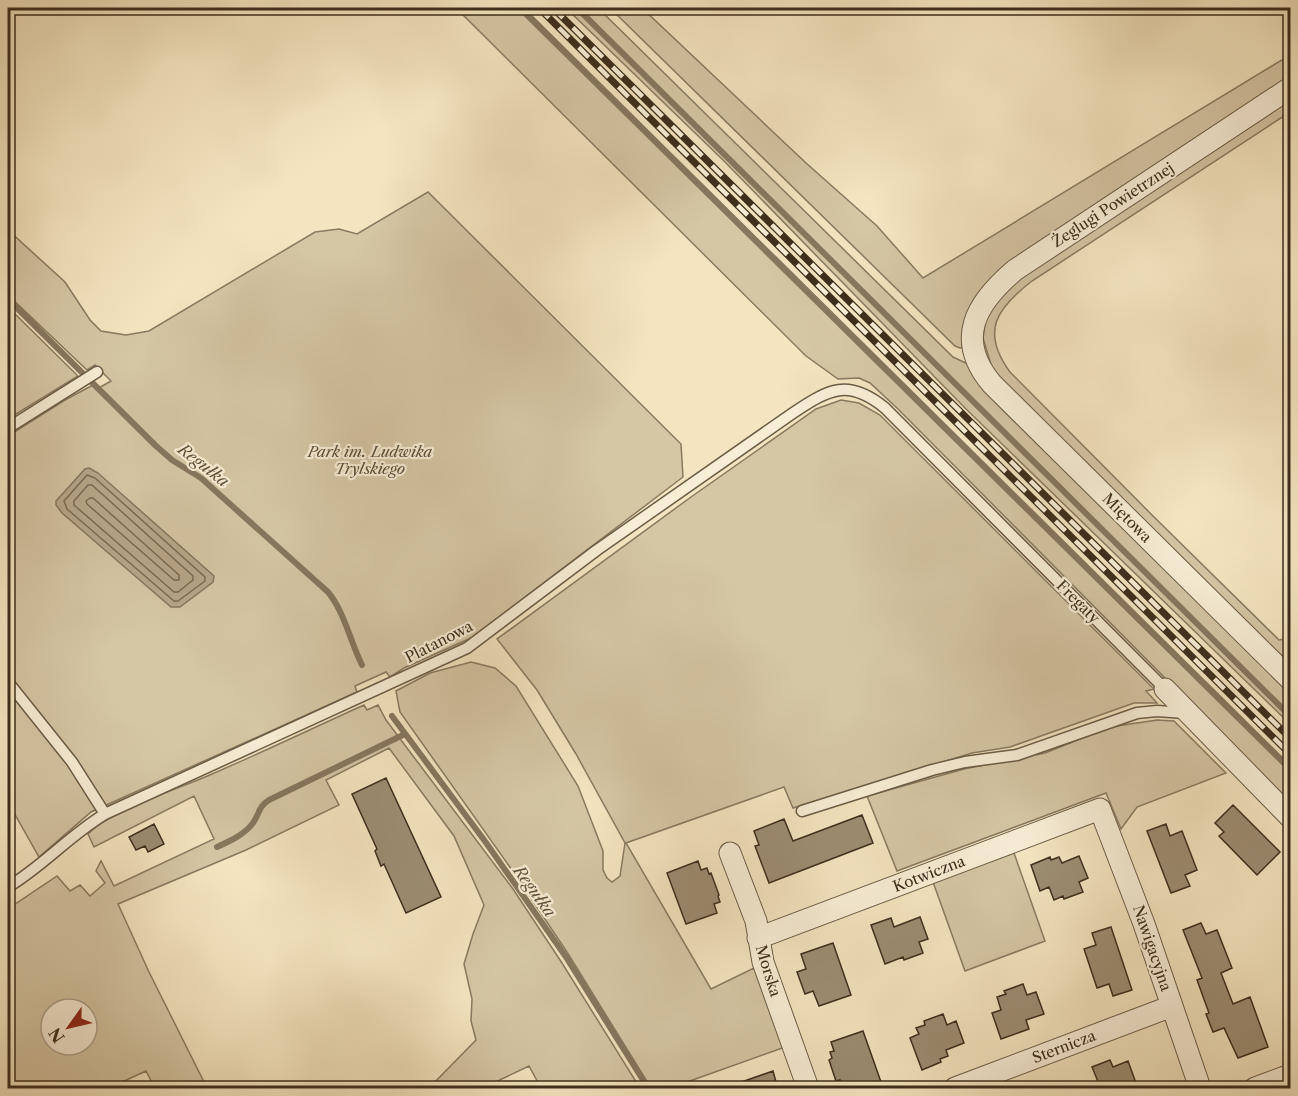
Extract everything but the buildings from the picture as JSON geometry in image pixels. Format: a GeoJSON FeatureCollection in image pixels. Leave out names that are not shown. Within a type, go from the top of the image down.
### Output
{"type":"FeatureCollection","features":[{"type":"Feature","properties":{"kind":"street","name":"Żeglugi Powietrznej"},"geometry":{"type":"LineString","coordinates":[[974,350],[973,330],[980,308],[989,295],[1015,270],[1290,88]]}},
{"type":"Feature","properties":{"kind":"street","name":"Miętowa"},"geometry":{"type":"LineString","coordinates":[[974,350],[978,364],[992,384],[1290,679]]}},
{"type":"Feature","properties":{"kind":"street","name":"Fregaty"},"geometry":{"type":"LineString","coordinates":[[1165,689],[1290,817]]}},
{"type":"Feature","properties":{"kind":"street","name":"Kotwiczna"},"geometry":{"type":"LineString","coordinates":[[758,938],[1100,809]]}},
{"type":"Feature","properties":{"kind":"street","name":"Nawigacyjna"},"geometry":{"type":"LineString","coordinates":[[1100,809],[1144,924],[1200,1089]]}},
{"type":"Feature","properties":{"kind":"street","name":"Morska"},"geometry":{"type":"LineString","coordinates":[[730,853],[756,921],[763,962],[808,1089]]}},
{"type":"Feature","properties":{"kind":"street","name":"Sternicza"},"geometry":{"type":"LineString","coordinates":[[955,1089],[1172,1006]]}},
{"type":"Feature","properties":{"kind":"street"},"geometry":{"type":"LineString","coordinates":[[1255,1089],[1290,1075]]}},
{"type":"Feature","properties":{"kind":"lane"},"geometry":{"type":"LineString","coordinates":[[8,429],[97,372]]}},
{"type":"Feature","properties":{"kind":"lane","name":"Platanowa"},"geometry":{"type":"LineString","coordinates":[[8,887],[34,870],[89,824],[105,814],[467,648],[597,550],[801,408],[830,392],[841,389],[861,392]]}},
{"type":"Feature","properties":{"kind":"lane","name":"Fregaty"},"geometry":{"type":"LineString","coordinates":[[861,392],[885,408],[1165,689]]}},
{"type":"Feature","properties":{"kind":"lane"},"geometry":{"type":"LineString","coordinates":[[8,682],[72,762],[105,814]]}},
{"type":"Feature","properties":{"kind":"lane"},"geometry":{"type":"LineString","coordinates":[[802,811],[932,770],[965,762],[1017,755],[1137,713],[1157,711],[1189,714]]}},
{"type":"Feature","properties":{"kind":"green space"},"geometry":{"type":"Polygon","coordinates":[[[456,8],[524,8],[1290,765],[1290,804],[898,409],[870,383],[859,378],[838,379],[806,356],[456,8]]]}},
{"type":"Feature","properties":{"kind":"green space"},"geometry":{"type":"Polygon","coordinates":[[[566,8],[598,8],[953,357],[968,364],[975,379],[1001,408],[1290,692],[1290,724],[966,409],[724,161],[566,8]]]}},
{"type":"Feature","properties":{"kind":"green space"},"geometry":{"type":"Polygon","coordinates":[[[610,8],[642,8],[806,163],[877,226],[923,278],[1290,55],[1290,79],[982,289],[968,316],[966,347],[960,348],[955,346],[610,8]]]}},
{"type":"Feature","properties":{"kind":"green space"},"geometry":{"type":"Polygon","coordinates":[[[1290,97],[1290,112],[1032,281],[1002,311],[995,332],[996,344],[1010,372],[1279,640],[1290,638],[1290,667],[1017,397],[992,368],[983,338],[986,318],[1009,286],[1290,97]]]}},
{"type":"Feature","properties":{"kind":"green space","name":"Park im. Ludwika Trylskiego"},"geometry":{"type":"Polygon","coordinates":[[[428,192],[681,444],[683,477],[471,638],[404,668],[390,677],[386,672],[355,686],[357,692],[91,812],[39,857],[8,802],[8,436],[93,385],[97,389],[111,381],[95,365],[87,370],[8,295],[8,230],[65,282],[90,320],[101,331],[126,335],[149,331],[315,232],[339,229],[357,234],[428,192]]]}},
{"type":"Feature","properties":{"kind":"green space"},"geometry":{"type":"Polygon","coordinates":[[[8,307],[78,376],[8,419],[8,307]]]}},
{"type":"Feature","properties":{"kind":"green space"},"geometry":{"type":"Polygon","coordinates":[[[841,400],[859,403],[880,415],[1154,689],[1146,691],[1157,703],[1134,703],[1010,747],[972,753],[793,808],[784,787],[626,843],[711,989],[754,968],[785,1047],[676,1086],[677,1088],[651,1088],[567,952],[400,712],[396,691],[430,673],[471,662],[495,668],[516,686],[578,786],[603,851],[603,870],[612,882],[620,876],[625,843],[576,754],[537,690],[497,639],[816,409],[841,400]]]}},
{"type":"Feature","properties":{"kind":"green space"},"geometry":{"type":"Polygon","coordinates":[[[364,705],[367,710],[378,705],[386,720],[513,889],[640,1088],[541,1088],[529,1066],[483,1088],[429,1088],[476,1040],[471,1021],[472,999],[464,964],[484,905],[454,836],[389,748],[326,780],[339,805],[246,850],[118,904],[207,1088],[155,1088],[146,1071],[109,1088],[8,1088],[8,909],[57,876],[70,891],[80,885],[90,896],[105,883],[96,871],[101,861],[114,886],[214,839],[194,796],[94,847],[88,834],[98,825],[128,809],[231,766],[364,705]]]}},
{"type":"Feature","properties":{"kind":"green space"},"geometry":{"type":"Polygon","coordinates":[[[1157,720],[1174,721],[1226,773],[1137,807],[1121,829],[1106,793],[897,871],[867,796],[964,769],[1045,753],[1110,727],[1157,720]]]}},
{"type":"Feature","properties":{"kind":"green space"},"geometry":{"type":"Polygon","coordinates":[[[1014,853],[1045,941],[965,971],[933,882],[1014,853]]]}},
{"type":"Feature","properties":{"kind":"water"},"geometry":{"type":"Polygon","coordinates":[[[89,468],[98,473],[214,576],[213,582],[180,607],[171,607],[62,513],[56,501],[85,469],[89,468]]]}},
{"type":"Feature","properties":{"kind":"waterway"},"geometry":{"type":"LineString","coordinates":[[520,8],[1290,769]]}},
{"type":"Feature","properties":{"kind":"waterway"},"geometry":{"type":"LineString","coordinates":[[577,8],[1290,716]]}},
{"type":"Feature","properties":{"kind":"waterway","name":"Regułka"},"geometry":{"type":"LineString","coordinates":[[8,299],[155,445],[172,460],[201,478],[328,592],[343,618],[362,665]]}},
{"type":"Feature","properties":{"kind":"waterway","name":"Regułka"},"geometry":{"type":"LineString","coordinates":[[392,716],[487,844],[566,957],[648,1088]]}},
{"type":"Feature","properties":{"kind":"waterway"},"geometry":{"type":"LineString","coordinates":[[217,847],[245,831],[269,800],[405,734]]}},
{"type":"Feature","properties":{"kind":"railway"},"geometry":{"type":"LineString","coordinates":[[539,8],[1290,754]]}},
{"type":"Feature","properties":{"kind":"railway"},"geometry":{"type":"LineString","coordinates":[[553,8],[1290,738]]}}]}
